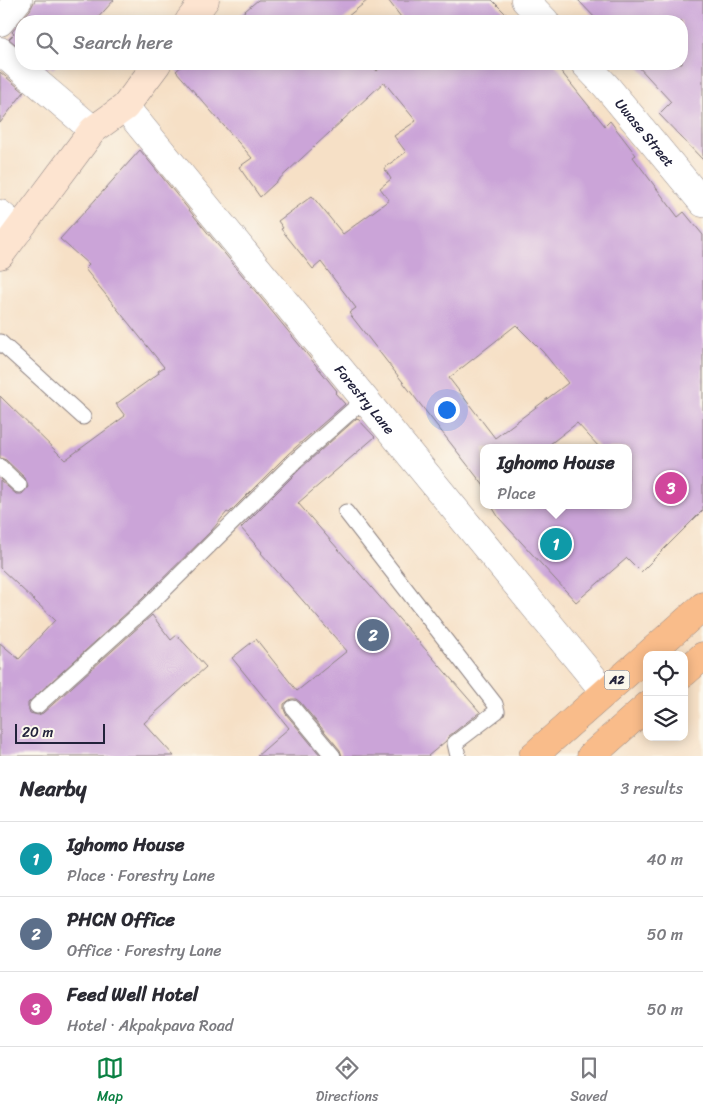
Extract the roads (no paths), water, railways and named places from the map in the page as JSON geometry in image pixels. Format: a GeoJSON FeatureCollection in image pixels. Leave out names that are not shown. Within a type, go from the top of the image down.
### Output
{"type":"FeatureCollection","features":[{"type":"Feature","properties":{"kind":"highway","name":"A2"},"geometry":{"type":"LineString","coordinates":[[533,756],[604,691],[703,606]]}},
{"type":"Feature","properties":{"kind":"highway"},"geometry":{"type":"LineString","coordinates":[[688,669],[703,656]]}},
{"type":"Feature","properties":{"kind":"highway"},"geometry":{"type":"LineString","coordinates":[[591,756],[643,710]]}},
{"type":"Feature","properties":{"kind":"street"},"geometry":{"type":"LineString","coordinates":[[0,22],[18,0]]}},
{"type":"Feature","properties":{"kind":"street"},"geometry":{"type":"LineString","coordinates":[[194,15],[205,0]]}},
{"type":"Feature","properties":{"kind":"street"},"geometry":{"type":"LineString","coordinates":[[525,0],[539,15]]}},
{"type":"Feature","properties":{"kind":"street"},"geometry":{"type":"LineString","coordinates":[[0,51],[15,64]]}},
{"type":"Feature","properties":{"kind":"street"},"geometry":{"type":"LineString","coordinates":[[22,70],[93,130]]}},
{"type":"Feature","properties":{"kind":"street"},"geometry":{"type":"LineString","coordinates":[[0,255],[9,222],[93,130],[125,107],[153,70]]}},
{"type":"Feature","properties":{"kind":"street","name":"Uwase Street"},"geometry":{"type":"LineString","coordinates":[[591,70],[703,204]]}},
{"type":"Feature","properties":{"kind":"street","name":"Forestry Lane"},"geometry":{"type":"LineString","coordinates":[[125,107],[366,398],[604,691]]}},
{"type":"Feature","properties":{"kind":"lane"},"geometry":{"type":"LineString","coordinates":[[0,342],[83,416]]}},
{"type":"Feature","properties":{"kind":"lane"},"geometry":{"type":"LineString","coordinates":[[37,706],[148,606],[295,461],[366,398]]}},
{"type":"Feature","properties":{"kind":"lane"},"geometry":{"type":"LineString","coordinates":[[0,467],[19,485]]}},
{"type":"Feature","properties":{"kind":"lane"},"geometry":{"type":"LineString","coordinates":[[346,512],[495,704],[497,711],[455,743],[458,756]]}},
{"type":"Feature","properties":{"kind":"lane"},"geometry":{"type":"LineString","coordinates":[[294,708],[333,756]]}},
{"type":"Feature","properties":{"kind":"place","name":"Feed Well Hotel"},"geometry":{"type":"Point","coordinates":[671,488]}},
{"type":"Feature","properties":{"kind":"place","name":"Ighomo House"},"geometry":{"type":"Point","coordinates":[556,544]}},
{"type":"Feature","properties":{"kind":"place","name":"PHCN Office"},"geometry":{"type":"Point","coordinates":[373,635]}}]}
